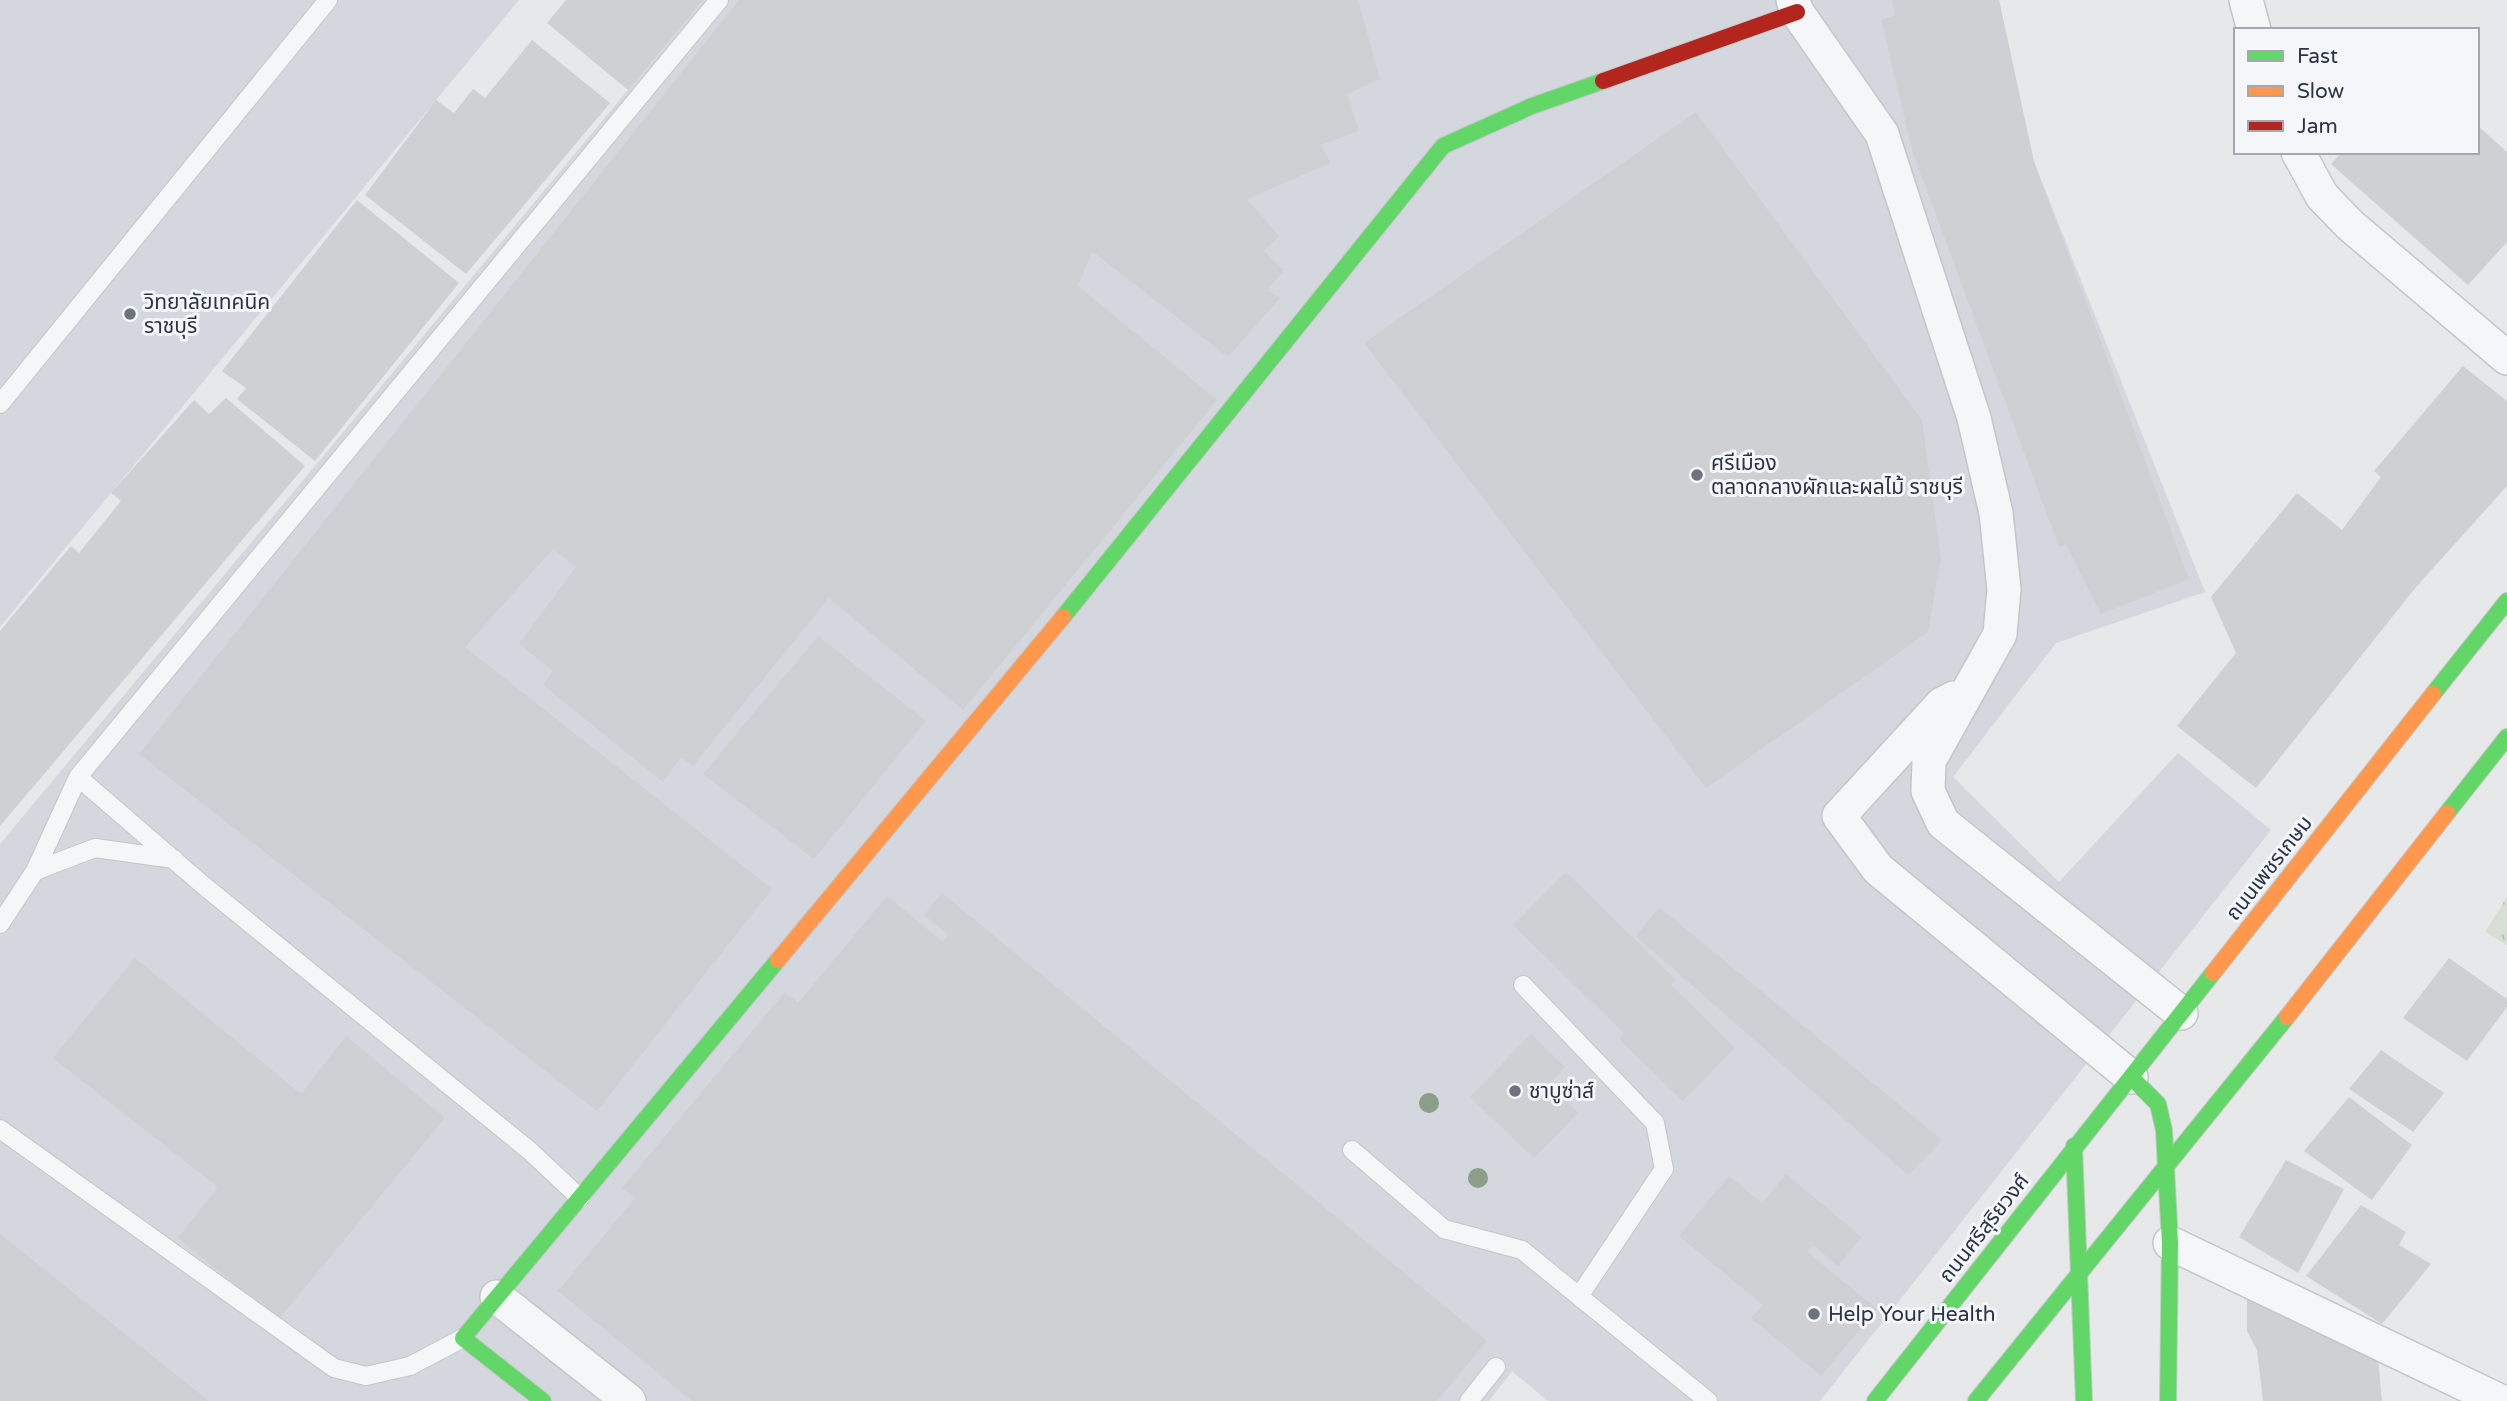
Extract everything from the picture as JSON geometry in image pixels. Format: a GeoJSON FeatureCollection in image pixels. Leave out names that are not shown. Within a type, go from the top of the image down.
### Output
{"type":"FeatureCollection","features":[{"type":"Feature","properties":{"kind":"main road"},"geometry":{"type":"LineString","coordinates":[[543,1401],[463,1338],[1151,512],[1443,146],[1532,106],[1795,6]]}},
{"type":"Feature","properties":{"kind":"main road","name":"ถนนเพชรเกษม"},"geometry":{"type":"LineString","coordinates":[[2131,1077],[2507,601]]}},
{"type":"Feature","properties":{"kind":"main road"},"geometry":{"type":"LineString","coordinates":[[1976,1401],[2079,1270],[2165,1171],[2507,737]]}},
{"type":"Feature","properties":{"kind":"main road"},"geometry":{"type":"LineString","coordinates":[[2131,1077],[2158,1104],[2164,1130],[2171,1243],[2168,1401]]}},
{"type":"Feature","properties":{"kind":"main road","name":"ถนนศรีสุริยวงศ์"},"geometry":{"type":"LineString","coordinates":[[1875,1401],[2131,1077]]}},
{"type":"Feature","properties":{"kind":"main road"},"geometry":{"type":"LineString","coordinates":[[2074,1146],[2084,1401]]}},
{"type":"Feature","properties":{"kind":"street"},"geometry":{"type":"LineString","coordinates":[[2246,0],[2253,28]]}},
{"type":"Feature","properties":{"kind":"street"},"geometry":{"type":"LineString","coordinates":[[1795,6],[1882,134],[1974,418],[1996,513],[2004,589],[2000,634],[1929,761],[1928,791],[1943,823],[2181,1013]]}},
{"type":"Feature","properties":{"kind":"street"},"geometry":{"type":"LineString","coordinates":[[2299,154],[2322,196],[2350,225],[2507,358]]}},
{"type":"Feature","properties":{"kind":"street"},"geometry":{"type":"LineString","coordinates":[[1966,693],[1942,704],[1839,816],[1878,869],[2131,1077]]}},
{"type":"Feature","properties":{"kind":"street"},"geometry":{"type":"LineString","coordinates":[[2171,1243],[2500,1401]]}},
{"type":"Feature","properties":{"kind":"street"},"geometry":{"type":"LineString","coordinates":[[497,1297],[629,1401]]}},
{"type":"Feature","properties":{"kind":"lane"},"geometry":{"type":"LineString","coordinates":[[0,404],[328,0]]}},
{"type":"Feature","properties":{"kind":"lane"},"geometry":{"type":"LineString","coordinates":[[0,924],[35,871],[78,777],[719,0]]}},
{"type":"Feature","properties":{"kind":"lane"},"geometry":{"type":"LineString","coordinates":[[78,777],[530,1151],[580,1198]]}},
{"type":"Feature","properties":{"kind":"lane"},"geometry":{"type":"LineString","coordinates":[[35,871],[96,848],[176,860]]}},
{"type":"Feature","properties":{"kind":"lane"},"geometry":{"type":"LineString","coordinates":[[1522,985],[1655,1123],[1662,1157],[1664,1169],[1580,1294]]}},
{"type":"Feature","properties":{"kind":"lane"},"geometry":{"type":"LineString","coordinates":[[0,1129],[334,1368],[366,1376],[410,1366],[463,1338]]}},
{"type":"Feature","properties":{"kind":"lane"},"geometry":{"type":"LineString","coordinates":[[1352,1150],[1444,1229],[1521,1250],[1580,1294],[1708,1401]]}},
{"type":"Feature","properties":{"kind":"lane"},"geometry":{"type":"LineString","coordinates":[[1469,1401],[1496,1367]]}},
{"type":"Feature","properties":{"kind":"shaded area","name":"วิทยาลัยเทคนิค ราชบุรี"},"geometry":{"type":"Polygon","coordinates":[[[0,0],[519,0],[0,627],[0,0]]]}},
{"type":"Feature","properties":{"kind":"shaded area"},"geometry":{"type":"Polygon","coordinates":[[[703,0],[1999,0],[2034,162],[2205,592],[2056,643],[1953,777],[2059,882],[2178,753],[2271,830],[1820,1401],[1548,1401],[1512,1371],[1489,1401],[0,1401],[0,844],[703,0]]]}},
{"type":"Feature","properties":{"kind":"green space"},"geometry":{"type":"Polygon","coordinates":[[[2507,897],[2507,945],[2485,932],[2507,897]]]}},
{"type":"Feature","properties":{"kind":"building"},"geometry":{"type":"Polygon","coordinates":[[[566,0],[703,0],[628,90],[547,23],[566,0]]]}},
{"type":"Feature","properties":{"kind":"building"},"geometry":{"type":"Polygon","coordinates":[[[739,0],[1358,0],[1380,79],[1347,94],[1359,131],[1321,145],[1330,163],[1247,199],[1279,236],[1264,251],[1284,270],[1267,290],[1280,298],[1228,357],[1092,251],[1078,286],[1217,400],[963,710],[829,598],[693,766],[681,757],[663,782],[543,685],[553,671],[519,644],[576,567],[553,549],[465,647],[772,889],[597,1111],[139,754],[739,0]]]}},
{"type":"Feature","properties":{"kind":"building"},"geometry":{"type":"Polygon","coordinates":[[[1892,0],[1999,0],[2034,162],[2189,579],[2101,614],[2066,544],[2059,547],[1913,153],[1881,20],[1895,15],[1892,0]]]}},
{"type":"Feature","properties":{"kind":"building"},"geometry":{"type":"Polygon","coordinates":[[[532,40],[610,103],[466,274],[365,195],[436,100],[454,113],[473,89],[485,98],[532,40]]]}},
{"type":"Feature","properties":{"kind":"building","name":"ศรีเมือง ตลาดกลางผักและผลไม้ ราชบุรี"},"geometry":{"type":"Polygon","coordinates":[[[1696,112],[1922,420],[1941,559],[1928,632],[1706,788],[1364,343],[1696,112]]]}},
{"type":"Feature","properties":{"kind":"building"},"geometry":{"type":"Polygon","coordinates":[[[2479,127],[2507,152],[2507,242],[2468,285],[2331,164],[2340,154],[2479,154],[2479,127]]]}},
{"type":"Feature","properties":{"kind":"building"},"geometry":{"type":"Polygon","coordinates":[[[357,200],[459,283],[315,461],[237,399],[246,388],[222,371],[357,200]]]}},
{"type":"Feature","properties":{"kind":"building"},"geometry":{"type":"Polygon","coordinates":[[[2463,366],[2507,401],[2507,486],[2416,587],[2256,788],[2177,726],[2236,653],[2211,597],[2297,493],[2342,530],[2381,477],[2374,471],[2463,366]]]}},
{"type":"Feature","properties":{"kind":"building"},"geometry":{"type":"Polygon","coordinates":[[[226,398],[305,466],[0,826],[0,631],[71,546],[79,553],[121,501],[111,493],[194,400],[209,414],[226,398]]]}},
{"type":"Feature","properties":{"kind":"building"},"geometry":{"type":"Polygon","coordinates":[[[818,636],[926,721],[814,859],[703,774],[818,636]]]}},
{"type":"Feature","properties":{"kind":"building"},"geometry":{"type":"Polygon","coordinates":[[[1566,872],[1676,980],[1671,985],[1735,1048],[1683,1101],[1619,1039],[1624,1033],[1513,925],[1566,872]]]}},
{"type":"Feature","properties":{"kind":"building"},"geometry":{"type":"Polygon","coordinates":[[[942,893],[1487,1341],[1437,1401],[692,1401],[558,1291],[635,1198],[622,1188],[785,992],[798,1003],[887,896],[943,942],[949,935],[924,915],[942,893]]]}},
{"type":"Feature","properties":{"kind":"building"},"geometry":{"type":"Polygon","coordinates":[[[1659,907],[1942,1140],[1908,1175],[1636,936],[1659,907]]]}},
{"type":"Feature","properties":{"kind":"building"},"geometry":{"type":"Polygon","coordinates":[[[135,958],[301,1094],[346,1036],[445,1118],[278,1320],[178,1238],[218,1187],[53,1058],[135,958]]]}},
{"type":"Feature","properties":{"kind":"building"},"geometry":{"type":"Polygon","coordinates":[[[2449,958],[2507,999],[2507,1007],[2467,1061],[2403,1018],[2449,958]]]}},
{"type":"Feature","properties":{"kind":"building","name":"ชาบูซ่าส์"},"geometry":{"type":"Polygon","coordinates":[[[1531,1034],[1565,1067],[1549,1084],[1578,1113],[1534,1158],[1470,1097],[1531,1034]]]}},
{"type":"Feature","properties":{"kind":"building"},"geometry":{"type":"Polygon","coordinates":[[[2381,1050],[2444,1093],[2413,1132],[2349,1089],[2381,1050]]]}},
{"type":"Feature","properties":{"kind":"building"},"geometry":{"type":"Polygon","coordinates":[[[2349,1097],[2412,1145],[2372,1200],[2304,1151],[2349,1097]]]}},
{"type":"Feature","properties":{"kind":"building"},"geometry":{"type":"Polygon","coordinates":[[[2286,1160],[2344,1189],[2298,1273],[2239,1237],[2286,1160]]]}},
{"type":"Feature","properties":{"kind":"building"},"geometry":{"type":"Polygon","coordinates":[[[1786,1174],[1862,1237],[1838,1266],[1813,1245],[1807,1252],[1877,1309],[1821,1376],[1751,1318],[1763,1305],[1679,1236],[1729,1176],[1762,1203],[1786,1174]]]}},
{"type":"Feature","properties":{"kind":"building"},"geometry":{"type":"Polygon","coordinates":[[[2361,1205],[2406,1232],[2399,1245],[2431,1264],[2382,1324],[2306,1276],[2361,1205]]]}},
{"type":"Feature","properties":{"kind":"building"},"geometry":{"type":"Polygon","coordinates":[[[0,1234],[209,1401],[0,1401],[0,1234]]]}},
{"type":"Feature","properties":{"kind":"building"},"geometry":{"type":"Polygon","coordinates":[[[2247,1299],[2377,1348],[2382,1401],[2263,1401],[2257,1350],[2247,1331],[2247,1299]]]}},
{"type":"Feature","properties":{"kind":"traffic: fast"},"geometry":{"type":"LineString","coordinates":[[1063,617],[1443,146],[1532,106],[1603,81]]}},
{"type":"Feature","properties":{"kind":"traffic: fast"},"geometry":{"type":"LineString","coordinates":[[2433,694],[2507,601]]}},
{"type":"Feature","properties":{"kind":"traffic: fast"},"geometry":{"type":"LineString","coordinates":[[2447,813],[2507,737]]}},
{"type":"Feature","properties":{"kind":"traffic: fast"},"geometry":{"type":"LineString","coordinates":[[543,1401],[463,1338],[778,960]]}},
{"type":"Feature","properties":{"kind":"traffic: fast"},"geometry":{"type":"LineString","coordinates":[[1875,1401],[2213,973]]}},
{"type":"Feature","properties":{"kind":"traffic: fast"},"geometry":{"type":"LineString","coordinates":[[1976,1401],[2287,1017]]}},
{"type":"Feature","properties":{"kind":"traffic: fast"},"geometry":{"type":"LineString","coordinates":[[2131,1077],[2158,1104],[2164,1130],[2170,1243],[2168,1401]]}},
{"type":"Feature","properties":{"kind":"traffic: fast"},"geometry":{"type":"LineString","coordinates":[[2074,1146],[2084,1401]]}},
{"type":"Feature","properties":{"kind":"traffic: slow"},"geometry":{"type":"LineString","coordinates":[[778,960],[1063,617]]}},
{"type":"Feature","properties":{"kind":"traffic: slow"},"geometry":{"type":"LineString","coordinates":[[2213,973],[2433,694]]}},
{"type":"Feature","properties":{"kind":"traffic: slow"},"geometry":{"type":"LineString","coordinates":[[2287,1017],[2447,813]]}},
{"type":"Feature","properties":{"kind":"traffic: jam"},"geometry":{"type":"LineString","coordinates":[[1603,81],[1797,12]]}},
{"type":"Feature","properties":{"kind":"place","name":"วิทยาลัยเทคนิค ราชบุรี"},"geometry":{"type":"Point","coordinates":[130,314]}},
{"type":"Feature","properties":{"kind":"place","name":"ศรีเมือง ตลาดกลางผักและผลไม้ ราชบุรี"},"geometry":{"type":"Point","coordinates":[1697,475]}},
{"type":"Feature","properties":{"kind":"place","name":"ชาบูซ่าส์"},"geometry":{"type":"Point","coordinates":[1515,1091]}},
{"type":"Feature","properties":{"kind":"place","name":"Help Your Health"},"geometry":{"type":"Point","coordinates":[1814,1314]}}]}
